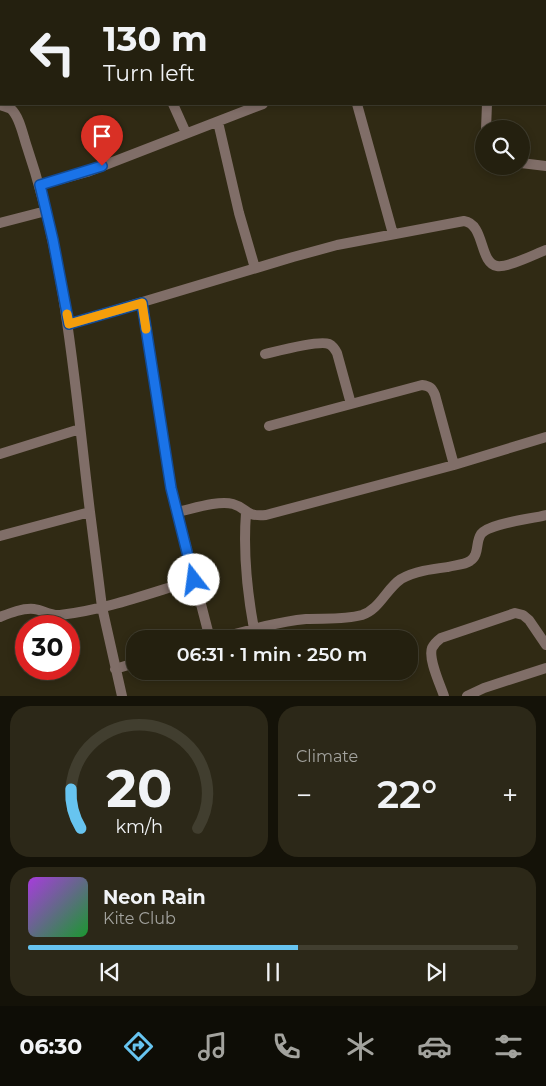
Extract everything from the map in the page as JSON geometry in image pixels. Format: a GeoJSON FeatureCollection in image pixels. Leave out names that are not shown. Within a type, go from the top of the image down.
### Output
{"type":"FeatureCollection","features":[{"type":"Feature","properties":{"kind":"street"},"geometry":{"type":"LineString","coordinates":[[0,105],[10,109],[17,119],[40,185],[53,240],[69,324],[102,607],[122,696]]}},
{"type":"Feature","properties":{"kind":"street"},"geometry":{"type":"LineString","coordinates":[[173,105],[186,133]]}},
{"type":"Feature","properties":{"kind":"street"},"geometry":{"type":"LineString","coordinates":[[40,185],[87,172],[261,105]]}},
{"type":"Feature","properties":{"kind":"street"},"geometry":{"type":"LineString","coordinates":[[357,105],[393,234]]}},
{"type":"Feature","properties":{"kind":"street"},"geometry":{"type":"LineString","coordinates":[[486,120],[487,105]]}},
{"type":"Feature","properties":{"kind":"street"},"geometry":{"type":"LineString","coordinates":[[218,122],[239,213],[256,268]]}},
{"type":"Feature","properties":{"kind":"street"},"geometry":{"type":"LineString","coordinates":[[530,165],[546,166]]}},
{"type":"Feature","properties":{"kind":"street"},"geometry":{"type":"LineString","coordinates":[[0,223],[46,211]]}},
{"type":"Feature","properties":{"kind":"street"},"geometry":{"type":"LineString","coordinates":[[69,324],[337,245],[464,221],[470,222],[475,227],[487,258],[492,264],[498,266],[505,265],[546,250]]}},
{"type":"Feature","properties":{"kind":"street"},"geometry":{"type":"LineString","coordinates":[[142,303],[158,414],[177,512],[208,630]]}},
{"type":"Feature","properties":{"kind":"street"},"geometry":{"type":"LineString","coordinates":[[265,354],[318,344],[327,343],[333,346],[337,353],[351,404]]}},
{"type":"Feature","properties":{"kind":"street"},"geometry":{"type":"LineString","coordinates":[[269,426],[422,385],[428,386],[432,388],[435,395],[454,465]]}},
{"type":"Feature","properties":{"kind":"street"},"geometry":{"type":"LineString","coordinates":[[0,454],[80,429]]}},
{"type":"Feature","properties":{"kind":"street"},"geometry":{"type":"LineString","coordinates":[[177,512],[226,503],[235,504],[246,513],[256,516],[266,515],[454,465],[546,437]]}},
{"type":"Feature","properties":{"kind":"street"},"geometry":{"type":"LineString","coordinates":[[0,536],[90,512]]}},
{"type":"Feature","properties":{"kind":"street"},"geometry":{"type":"LineString","coordinates":[[246,513],[246,571],[254,629]]}},
{"type":"Feature","properties":{"kind":"street"},"geometry":{"type":"LineString","coordinates":[[250,630],[306,620],[347,618],[363,614],[373,609],[391,586],[402,578],[470,561],[476,555],[479,538],[483,532],[492,527],[546,515]]}},
{"type":"Feature","properties":{"kind":"street"},"geometry":{"type":"LineString","coordinates":[[0,617],[26,609],[34,609],[58,616],[102,607],[194,580]]}},
{"type":"Feature","properties":{"kind":"street"},"geometry":{"type":"LineString","coordinates":[[444,696],[432,662],[431,653],[433,645],[440,638],[516,613],[524,615],[529,620],[546,645]]}},
{"type":"Feature","properties":{"kind":"street"},"geometry":{"type":"LineString","coordinates":[[115,669],[126,666]]}},
{"type":"Feature","properties":{"kind":"street"},"geometry":{"type":"LineString","coordinates":[[467,696],[546,668]]}},
{"type":"Feature","properties":{"kind":"slow traffic"},"geometry":{"type":"LineString","coordinates":[[67,314],[69,324],[142,303],[146,329]]}},
{"type":"Feature","properties":{"kind":"route"},"geometry":{"type":"LineString","coordinates":[[102,166],[40,185],[69,324],[142,303],[171,488],[194,580]]}}]}
